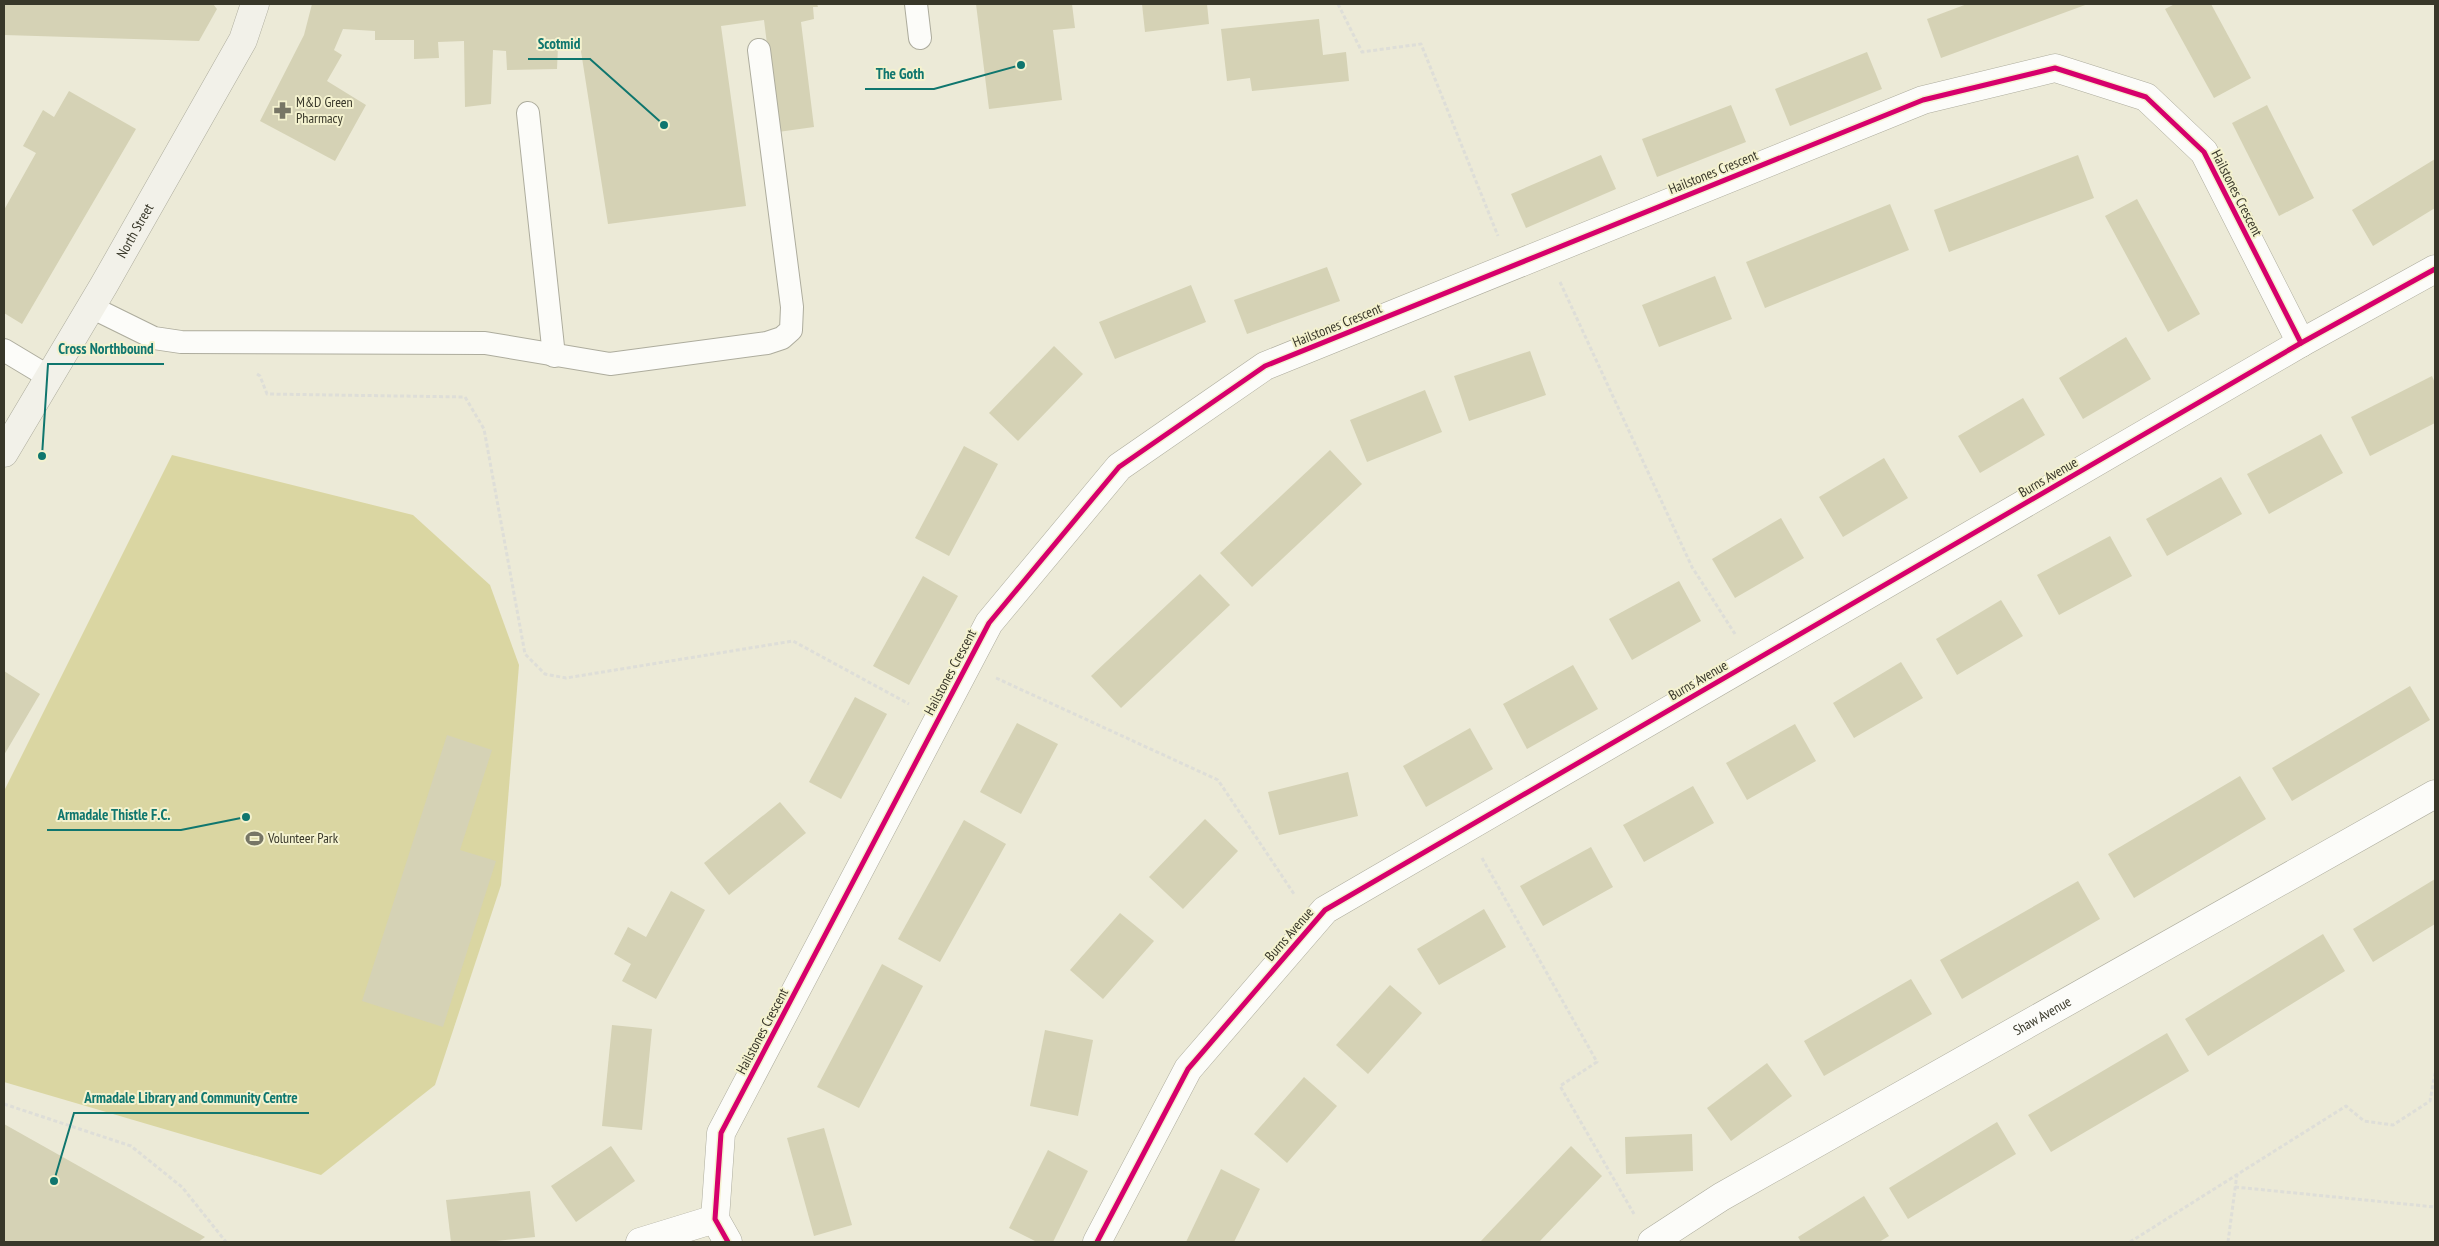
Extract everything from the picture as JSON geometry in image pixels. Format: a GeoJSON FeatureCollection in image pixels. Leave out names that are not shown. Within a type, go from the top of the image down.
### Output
{"type":"FeatureCollection","features":[{"type":"Feature","properties":{"kind":"main road","name":"North Street"},"geometry":{"type":"LineString","coordinates":[[4,453],[91,308],[243,40],[255,4]]}},
{"type":"Feature","properties":{"kind":"street","name":"Hailstones Crescent"},"geometry":{"type":"LineString","coordinates":[[722,1231],[721,1133],[989,623],[1119,467],[1265,366],[1923,100],[2054,68],[2146,97],[2204,152],[2301,343]]}},
{"type":"Feature","properties":{"kind":"street","name":"Burns Avenue"},"geometry":{"type":"LineString","coordinates":[[1097,1242],[1188,1069],[1325,910],[2301,343],[2435,268]]}},
{"type":"Feature","properties":{"kind":"street","name":"Shaw Avenue"},"geometry":{"type":"LineString","coordinates":[[1652,1242],[1721,1197],[2435,794]]}},
{"type":"Feature","properties":{"kind":"street"},"geometry":{"type":"LineString","coordinates":[[640,1242],[722,1231]]}},
{"type":"Feature","properties":{"kind":"lane"},"geometry":{"type":"LineString","coordinates":[[916,4],[920,38]]}},
{"type":"Feature","properties":{"kind":"lane"},"geometry":{"type":"LineString","coordinates":[[91,308],[154,338],[181,342],[485,343],[610,364],[767,344],[782,338],[790,330],[792,307],[760,50]]}},
{"type":"Feature","properties":{"kind":"lane"},"geometry":{"type":"LineString","coordinates":[[528,113],[554,356]]}},
{"type":"Feature","properties":{"kind":"lane"},"geometry":{"type":"LineString","coordinates":[[4,350],[50,377]]}},
{"type":"Feature","properties":{"kind":"path"},"geometry":{"type":"LineString","coordinates":[[1338,4],[1362,52],[1421,44],[1511,266]]}},
{"type":"Feature","properties":{"kind":"path"},"geometry":{"type":"LineString","coordinates":[[1546,252],[1692,566],[1752,662]]}},
{"type":"Feature","properties":{"kind":"path"},"geometry":{"type":"LineString","coordinates":[[252,371],[260,376],[267,394],[465,397],[484,429],[525,654],[545,674],[566,678],[793,641],[938,720]]}},
{"type":"Feature","properties":{"kind":"path"},"geometry":{"type":"LineString","coordinates":[[968,664],[1218,780],[1314,924]]}},
{"type":"Feature","properties":{"kind":"path"},"geometry":{"type":"LineString","coordinates":[[1466,829],[1597,1062],[1560,1086],[1636,1218]]}},
{"type":"Feature","properties":{"kind":"path"},"geometry":{"type":"LineString","coordinates":[[2130,1242],[2346,1106],[2364,1121],[2394,1125],[2430,1101],[2435,1073]]}},
{"type":"Feature","properties":{"kind":"path"},"geometry":{"type":"LineString","coordinates":[[4,1104],[131,1146],[182,1188],[226,1242]]}},
{"type":"Feature","properties":{"kind":"path"},"geometry":{"type":"LineString","coordinates":[[2228,1242],[2237,1174]]}},
{"type":"Feature","properties":{"kind":"path"},"geometry":{"type":"LineString","coordinates":[[2235,1187],[2435,1207]]}},
{"type":"Feature","properties":{"kind":"shaded area","name":"Volunteer Park"},"geometry":{"type":"Polygon","coordinates":[[[172,455],[413,515],[490,585],[519,665],[501,885],[435,1085],[321,1175],[4,1082],[4,791],[172,455]]]}},
{"type":"Feature","properties":{"kind":"building"},"geometry":{"type":"Polygon","coordinates":[[[4,4],[213,4],[217,9],[199,41],[4,35],[4,4]]]}},
{"type":"Feature","properties":{"kind":"building"},"geometry":{"type":"Polygon","coordinates":[[[312,4],[817,4],[818,7],[813,7],[814,19],[801,22],[814,127],[778,132],[764,20],[721,26],[746,206],[608,224],[580,45],[558,46],[557,69],[507,70],[506,51],[493,50],[491,104],[465,107],[464,41],[438,42],[439,58],[414,59],[414,40],[375,40],[375,31],[343,29],[334,50],[342,55],[327,81],[366,105],[335,161],[260,121],[304,35],[312,4]]]}},
{"type":"Feature","properties":{"kind":"building"},"geometry":{"type":"Polygon","coordinates":[[[976,4],[1072,4],[1075,28],[1053,30],[1062,100],[989,109],[976,4]]]}},
{"type":"Feature","properties":{"kind":"building"},"geometry":{"type":"Polygon","coordinates":[[[1142,4],[1207,4],[1209,24],[1145,32],[1142,4]]]}},
{"type":"Feature","properties":{"kind":"building"},"geometry":{"type":"Polygon","coordinates":[[[1967,4],[2088,4],[1941,58],[1927,19],[1967,4]]]}},
{"type":"Feature","properties":{"kind":"building"},"geometry":{"type":"Polygon","coordinates":[[[2175,4],[2211,4],[2251,78],[2214,98],[2165,9],[2175,4]]]}},
{"type":"Feature","properties":{"kind":"building"},"geometry":{"type":"Polygon","coordinates":[[[1319,19],[1323,55],[1346,52],[1349,81],[1252,91],[1250,78],[1227,81],[1221,29],[1319,19]]]}},
{"type":"Feature","properties":{"kind":"building"},"geometry":{"type":"Polygon","coordinates":[[[1867,52],[1882,89],[1790,126],[1775,89],[1867,52]]]}},
{"type":"Feature","properties":{"kind":"building"},"geometry":{"type":"Polygon","coordinates":[[[69,91],[136,129],[22,324],[4,313],[4,210],[36,153],[23,146],[43,110],[54,117],[69,91]]]}},
{"type":"Feature","properties":{"kind":"building"},"geometry":{"type":"Polygon","coordinates":[[[1731,105],[1746,142],[1657,177],[1642,139],[1731,105]]]}},
{"type":"Feature","properties":{"kind":"building"},"geometry":{"type":"Polygon","coordinates":[[[2267,105],[2314,198],[2279,216],[2232,123],[2267,105]]]}},
{"type":"Feature","properties":{"kind":"building"},"geometry":{"type":"Polygon","coordinates":[[[1601,155],[1616,189],[1526,228],[1511,194],[1601,155]]]}},
{"type":"Feature","properties":{"kind":"building"},"geometry":{"type":"Polygon","coordinates":[[[2078,155],[2094,198],[1949,252],[1934,210],[2078,155]]]}},
{"type":"Feature","properties":{"kind":"building"},"geometry":{"type":"Polygon","coordinates":[[[2435,159],[2435,208],[2373,246],[2352,210],[2435,159]]]}},
{"type":"Feature","properties":{"kind":"building"},"geometry":{"type":"Polygon","coordinates":[[[2137,199],[2200,314],[2168,332],[2105,216],[2137,199]]]}},
{"type":"Feature","properties":{"kind":"building"},"geometry":{"type":"Polygon","coordinates":[[[1890,204],[1909,250],[1765,308],[1746,262],[1890,204]]]}},
{"type":"Feature","properties":{"kind":"building"},"geometry":{"type":"Polygon","coordinates":[[[1327,267],[1340,301],[1247,334],[1234,300],[1327,267]]]}},
{"type":"Feature","properties":{"kind":"building"},"geometry":{"type":"Polygon","coordinates":[[[1715,276],[1732,319],[1659,347],[1642,305],[1715,276]]]}},
{"type":"Feature","properties":{"kind":"building"},"geometry":{"type":"Polygon","coordinates":[[[1191,285],[1206,322],[1115,359],[1099,322],[1191,285]]]}},
{"type":"Feature","properties":{"kind":"building"},"geometry":{"type":"Polygon","coordinates":[[[2126,337],[2151,379],[2083,419],[2059,378],[2126,337]]]}},
{"type":"Feature","properties":{"kind":"building"},"geometry":{"type":"Polygon","coordinates":[[[1054,346],[1083,374],[1018,441],[989,413],[1054,346]]]}},
{"type":"Feature","properties":{"kind":"building"},"geometry":{"type":"Polygon","coordinates":[[[1530,351],[1546,395],[1469,421],[1454,376],[1530,351]]]}},
{"type":"Feature","properties":{"kind":"building"},"geometry":{"type":"Polygon","coordinates":[[[2432,376],[2435,383],[2435,423],[2370,456],[2351,417],[2432,376]]]}},
{"type":"Feature","properties":{"kind":"building"},"geometry":{"type":"Polygon","coordinates":[[[1425,390],[1442,432],[1367,462],[1350,420],[1425,390]]]}},
{"type":"Feature","properties":{"kind":"building"},"geometry":{"type":"Polygon","coordinates":[[[2023,398],[2045,435],[1980,473],[1958,436],[2023,398]]]}},
{"type":"Feature","properties":{"kind":"building"},"geometry":{"type":"Polygon","coordinates":[[[2321,434],[2343,473],[2269,514],[2247,474],[2321,434]]]}},
{"type":"Feature","properties":{"kind":"building"},"geometry":{"type":"Polygon","coordinates":[[[964,446],[998,464],[949,556],[915,538],[964,446]]]}},
{"type":"Feature","properties":{"kind":"building"},"geometry":{"type":"Polygon","coordinates":[[[1330,450],[1362,484],[1252,587],[1220,553],[1330,450]]]}},
{"type":"Feature","properties":{"kind":"building"},"geometry":{"type":"Polygon","coordinates":[[[1884,458],[1908,498],[1843,537],[1819,497],[1884,458]]]}},
{"type":"Feature","properties":{"kind":"building"},"geometry":{"type":"Polygon","coordinates":[[[2221,477],[2242,514],[2167,556],[2146,519],[2221,477]]]}},
{"type":"Feature","properties":{"kind":"building"},"geometry":{"type":"Polygon","coordinates":[[[1781,518],[1804,558],[1735,598],[1712,559],[1781,518]]]}},
{"type":"Feature","properties":{"kind":"building"},"geometry":{"type":"Polygon","coordinates":[[[2110,536],[2132,576],[2059,615],[2037,575],[2110,536]]]}},
{"type":"Feature","properties":{"kind":"building"},"geometry":{"type":"Polygon","coordinates":[[[1200,574],[1230,605],[1121,708],[1091,676],[1200,574]]]}},
{"type":"Feature","properties":{"kind":"building"},"geometry":{"type":"Polygon","coordinates":[[[923,576],[958,596],[909,685],[873,666],[923,576]]]}},
{"type":"Feature","properties":{"kind":"building"},"geometry":{"type":"Polygon","coordinates":[[[1679,581],[1701,621],[1632,660],[1609,619],[1679,581]]]}},
{"type":"Feature","properties":{"kind":"building"},"geometry":{"type":"Polygon","coordinates":[[[2001,600],[2023,636],[1957,675],[1936,639],[2001,600]]]}},
{"type":"Feature","properties":{"kind":"building"},"geometry":{"type":"Polygon","coordinates":[[[1901,662],[1923,698],[1854,738],[1833,703],[1901,662]]]}},
{"type":"Feature","properties":{"kind":"building"},"geometry":{"type":"Polygon","coordinates":[[[1573,665],[1598,709],[1527,749],[1503,704],[1573,665]]]}},
{"type":"Feature","properties":{"kind":"building"},"geometry":{"type":"Polygon","coordinates":[[[4,671],[40,694],[4,755],[4,671]]]}},
{"type":"Feature","properties":{"kind":"building"},"geometry":{"type":"Polygon","coordinates":[[[2410,686],[2430,720],[2292,801],[2272,768],[2410,686]]]}},
{"type":"Feature","properties":{"kind":"building"},"geometry":{"type":"Polygon","coordinates":[[[855,697],[887,714],[841,799],[809,782],[855,697]]]}},
{"type":"Feature","properties":{"kind":"building"},"geometry":{"type":"Polygon","coordinates":[[[1017,723],[1058,744],[1021,814],[980,792],[1017,723]]]}},
{"type":"Feature","properties":{"kind":"building"},"geometry":{"type":"Polygon","coordinates":[[[1795,724],[1816,761],[1747,800],[1726,763],[1795,724]]]}},
{"type":"Feature","properties":{"kind":"building"},"geometry":{"type":"Polygon","coordinates":[[[1470,728],[1493,769],[1426,807],[1403,766],[1470,728]]]}},
{"type":"Feature","properties":{"kind":"building"},"geometry":{"type":"Polygon","coordinates":[[[447,735],[492,750],[460,850],[496,861],[443,1027],[362,1001],[447,735]]]}},
{"type":"Feature","properties":{"kind":"building"},"geometry":{"type":"Polygon","coordinates":[[[1348,772],[1358,816],[1279,835],[1268,792],[1348,772]]]}},
{"type":"Feature","properties":{"kind":"building"},"geometry":{"type":"Polygon","coordinates":[[[2240,776],[2266,819],[2134,898],[2108,854],[2240,776]]]}},
{"type":"Feature","properties":{"kind":"building"},"geometry":{"type":"Polygon","coordinates":[[[1693,786],[1714,823],[1644,862],[1623,825],[1693,786]]]}},
{"type":"Feature","properties":{"kind":"building"},"geometry":{"type":"Polygon","coordinates":[[[780,802],[806,833],[729,895],[704,863],[780,802]]]}},
{"type":"Feature","properties":{"kind":"building"},"geometry":{"type":"Polygon","coordinates":[[[1205,819],[1238,851],[1183,909],[1149,877],[1205,819]]]}},
{"type":"Feature","properties":{"kind":"building"},"geometry":{"type":"Polygon","coordinates":[[[964,820],[1006,844],[940,962],[898,939],[964,820]]]}},
{"type":"Feature","properties":{"kind":"building"},"geometry":{"type":"Polygon","coordinates":[[[1591,847],[1613,887],[1543,926],[1520,886],[1591,847]]]}},
{"type":"Feature","properties":{"kind":"building"},"geometry":{"type":"Polygon","coordinates":[[[2435,879],[2435,924],[2373,962],[2353,929],[2435,879]]]}},
{"type":"Feature","properties":{"kind":"building"},"geometry":{"type":"Polygon","coordinates":[[[2078,881],[2100,919],[1962,999],[1940,960],[2078,881]]]}},
{"type":"Feature","properties":{"kind":"building"},"geometry":{"type":"Polygon","coordinates":[[[671,891],[705,910],[656,999],[622,981],[631,964],[614,954],[628,927],[646,937],[671,891]]]}},
{"type":"Feature","properties":{"kind":"building"},"geometry":{"type":"Polygon","coordinates":[[[1484,909],[1506,947],[1439,985],[1417,949],[1484,909]]]}},
{"type":"Feature","properties":{"kind":"building"},"geometry":{"type":"Polygon","coordinates":[[[1120,913],[1154,941],[1103,999],[1070,970],[1120,913]]]}},
{"type":"Feature","properties":{"kind":"building"},"geometry":{"type":"Polygon","coordinates":[[[2323,934],[2345,971],[2208,1056],[2185,1019],[2323,934]]]}},
{"type":"Feature","properties":{"kind":"building"},"geometry":{"type":"Polygon","coordinates":[[[882,964],[923,986],[859,1108],[817,1087],[882,964]]]}},
{"type":"Feature","properties":{"kind":"building"},"geometry":{"type":"Polygon","coordinates":[[[1911,979],[1932,1014],[1824,1076],[1804,1041],[1911,979]]]}},
{"type":"Feature","properties":{"kind":"building"},"geometry":{"type":"Polygon","coordinates":[[[1390,985],[1422,1013],[1368,1074],[1336,1045],[1390,985]]]}},
{"type":"Feature","properties":{"kind":"building"},"geometry":{"type":"Polygon","coordinates":[[[612,1025],[652,1029],[642,1130],[602,1126],[612,1025]]]}},
{"type":"Feature","properties":{"kind":"building"},"geometry":{"type":"Polygon","coordinates":[[[1045,1030],[1093,1040],[1078,1116],[1030,1106],[1045,1030]]]}},
{"type":"Feature","properties":{"kind":"building"},"geometry":{"type":"Polygon","coordinates":[[[2167,1033],[2189,1071],[2051,1152],[2028,1115],[2167,1033]]]}},
{"type":"Feature","properties":{"kind":"building"},"geometry":{"type":"Polygon","coordinates":[[[1767,1063],[1792,1096],[1731,1141],[1707,1108],[1767,1063]]]}},
{"type":"Feature","properties":{"kind":"building"},"geometry":{"type":"Polygon","coordinates":[[[1304,1077],[1337,1106],[1287,1163],[1254,1134],[1304,1077]]]}},
{"type":"Feature","properties":{"kind":"building"},"geometry":{"type":"Polygon","coordinates":[[[1997,1122],[2016,1154],[1908,1219],[1889,1188],[1997,1122]]]}},
{"type":"Feature","properties":{"kind":"building"},"geometry":{"type":"Polygon","coordinates":[[[4,1124],[205,1237],[198,1242],[4,1242],[4,1124]]]}},
{"type":"Feature","properties":{"kind":"building"},"geometry":{"type":"Polygon","coordinates":[[[824,1128],[852,1225],[814,1236],[787,1138],[824,1128]]]}},
{"type":"Feature","properties":{"kind":"building"},"geometry":{"type":"Polygon","coordinates":[[[1692,1134],[1693,1171],[1626,1174],[1625,1137],[1692,1134]]]}},
{"type":"Feature","properties":{"kind":"building"},"geometry":{"type":"Polygon","coordinates":[[[611,1146],[635,1181],[576,1222],[551,1186],[611,1146]]]}},
{"type":"Feature","properties":{"kind":"building"},"geometry":{"type":"Polygon","coordinates":[[[1571,1146],[1602,1176],[1539,1242],[1480,1242],[1571,1146]]]}},
{"type":"Feature","properties":{"kind":"building"},"geometry":{"type":"Polygon","coordinates":[[[1048,1150],[1088,1171],[1053,1242],[1037,1242],[1009,1228],[1048,1150]]]}},
{"type":"Feature","properties":{"kind":"building"},"geometry":{"type":"Polygon","coordinates":[[[1221,1169],[1260,1189],[1234,1242],[1186,1242],[1221,1169]]]}},
{"type":"Feature","properties":{"kind":"building"},"geometry":{"type":"Polygon","coordinates":[[[530,1191],[535,1237],[486,1242],[451,1242],[446,1200],[530,1191]]]}},
{"type":"Feature","properties":{"kind":"building"},"geometry":{"type":"Polygon","coordinates":[[[1864,1196],[1889,1236],[1879,1242],[1801,1242],[1798,1237],[1864,1196]]]}},
{"type":"Feature","properties":{"kind":"cycle path"},"geometry":{"type":"LineString","coordinates":[[728,1242],[715,1219],[721,1133],[989,623],[1119,467],[1265,366],[1923,100],[2055,68],[2146,97],[2204,152],[2301,343]]}},
{"type":"Feature","properties":{"kind":"cycle path"},"geometry":{"type":"LineString","coordinates":[[1097,1242],[1188,1069],[1325,910],[2301,343],[2435,269]]}},
{"type":"Feature","properties":{"kind":"place","name":"The Goth"},"geometry":{"type":"Point","coordinates":[1021,65]}},
{"type":"Feature","properties":{"kind":"place","name":"M&D Green Pharmacy"},"geometry":{"type":"Point","coordinates":[282,110]}},
{"type":"Feature","properties":{"kind":"place","name":"Scotmid"},"geometry":{"type":"Point","coordinates":[664,125]}},
{"type":"Feature","properties":{"kind":"place","name":"Cross Northbound"},"geometry":{"type":"Point","coordinates":[42,456]}},
{"type":"Feature","properties":{"kind":"place","name":"Armadale Thistle F.C."},"geometry":{"type":"Point","coordinates":[246,817]}},
{"type":"Feature","properties":{"kind":"place","name":"Volunteer Park"},"geometry":{"type":"Point","coordinates":[254,838]}},
{"type":"Feature","properties":{"kind":"place","name":"Armadale Library and Community Centre"},"geometry":{"type":"Point","coordinates":[54,1181]}}]}
